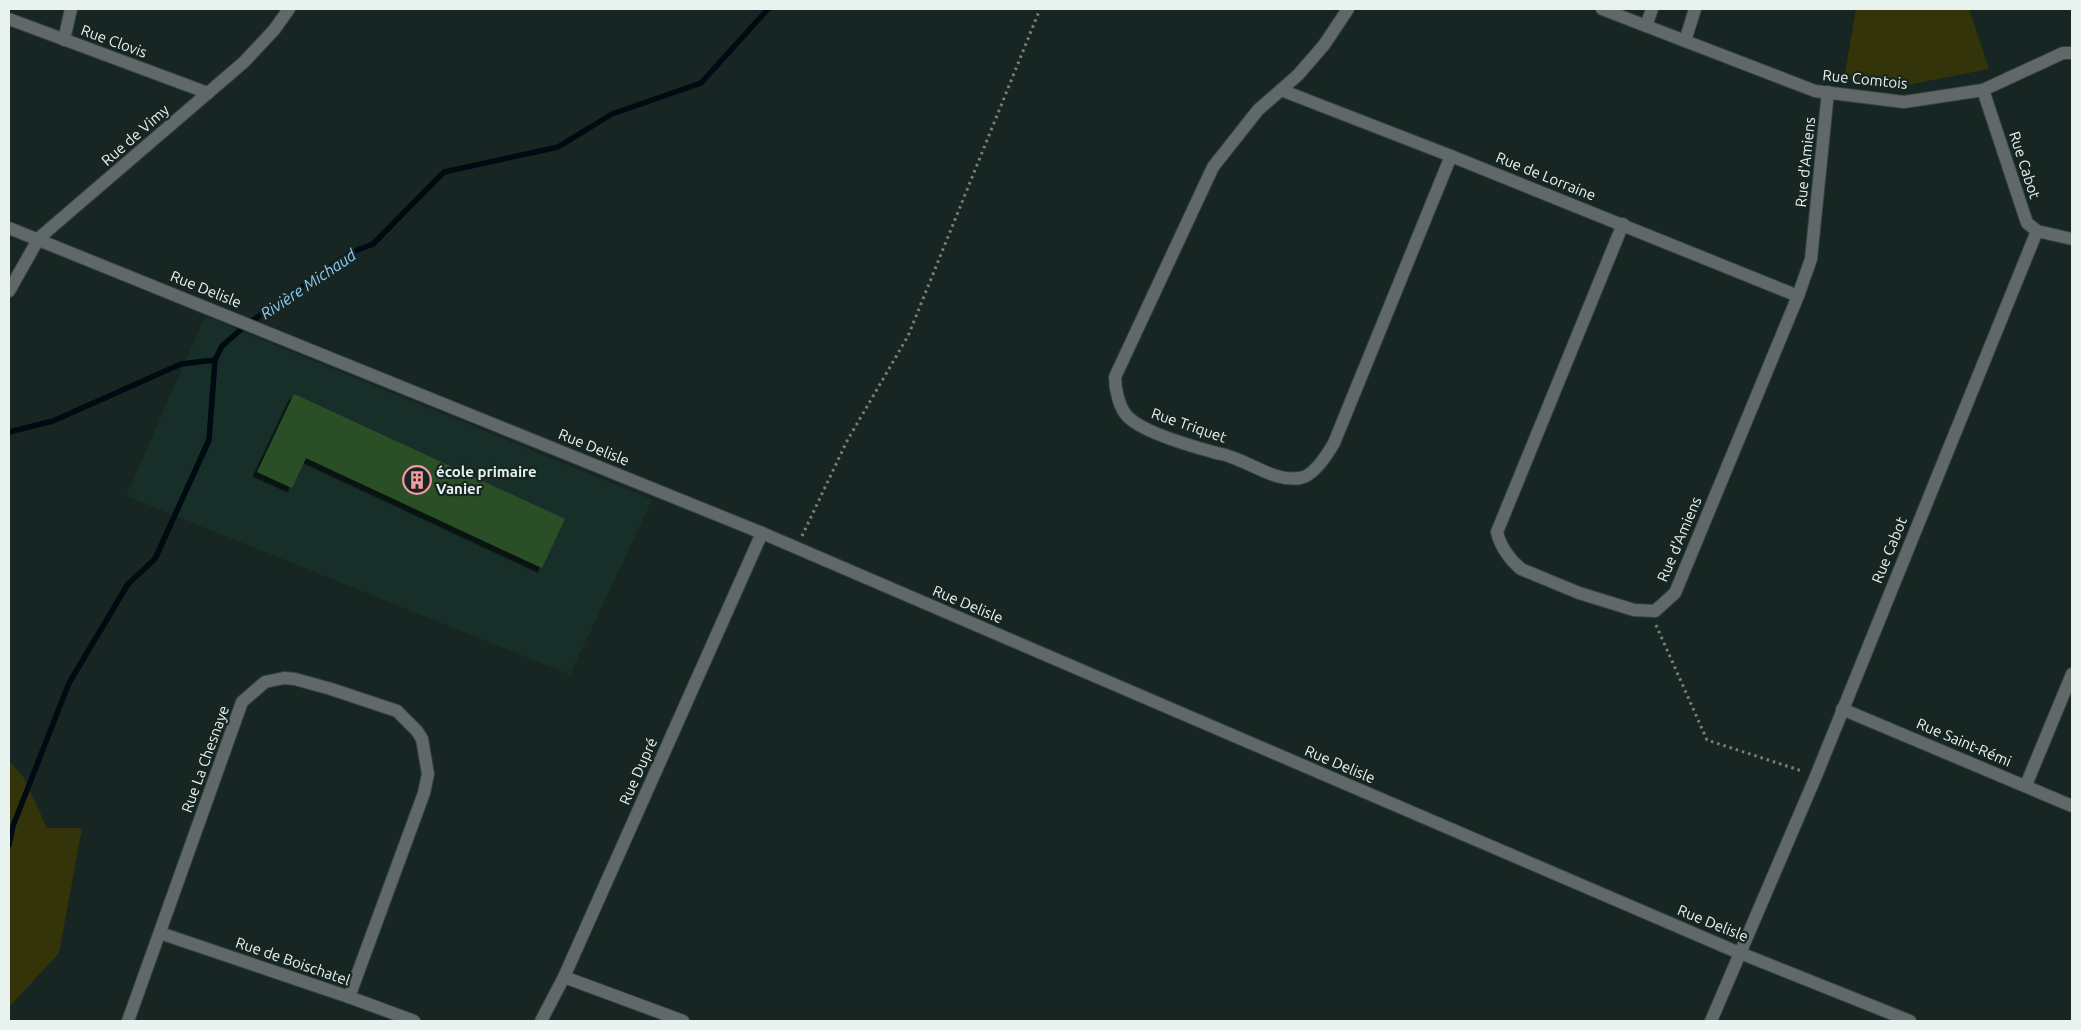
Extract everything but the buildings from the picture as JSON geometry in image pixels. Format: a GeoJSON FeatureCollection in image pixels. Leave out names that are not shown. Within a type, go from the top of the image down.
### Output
{"type":"FeatureCollection","features":[{"type":"Feature","properties":{"kind":"street"},"geometry":{"type":"LineString","coordinates":[[64,40],[71,9]]}},
{"type":"Feature","properties":{"kind":"street","name":"Rue de Vimy"},"geometry":{"type":"LineString","coordinates":[[9,290],[39,238],[244,62],[274,30],[289,9]]}},
{"type":"Feature","properties":{"kind":"street","name":"Rue Triquet"},"geometry":{"type":"LineString","coordinates":[[1348,9],[1324,45],[1298,75],[1258,110],[1213,167],[1115,378],[1115,388],[1127,416],[1142,427],[1213,452],[1230,456],[1283,478],[1299,479],[1308,476],[1328,454],[1334,443],[1451,156]]}},
{"type":"Feature","properties":{"kind":"street","name":"Rue Comtois"},"geometry":{"type":"LineString","coordinates":[[1602,9],[1815,91],[1904,102],[1983,90],[2063,53],[2072,53]]}},
{"type":"Feature","properties":{"kind":"street"},"geometry":{"type":"LineString","coordinates":[[1646,26],[1652,9]]}},
{"type":"Feature","properties":{"kind":"street"},"geometry":{"type":"LineString","coordinates":[[1685,41],[1695,9]]}},
{"type":"Feature","properties":{"kind":"street","name":"Rue Clovis"},"geometry":{"type":"LineString","coordinates":[[9,19],[208,93]]}},
{"type":"Feature","properties":{"kind":"street","name":"Rue de Lorraine"},"geometry":{"type":"LineString","coordinates":[[1281,90],[1623,224],[1798,296]]}},
{"type":"Feature","properties":{"kind":"street","name":"Rue Cabot"},"geometry":{"type":"LineString","coordinates":[[1711,1021],[1816,776],[2037,231],[2026,223],[1983,90]]}},
{"type":"Feature","properties":{"kind":"street","name":"Rue d'Amiens"},"geometry":{"type":"LineString","coordinates":[[1649,610],[1655,611],[1675,593],[1798,296],[1811,259],[1828,92]]}},
{"type":"Feature","properties":{"kind":"street"},"geometry":{"type":"LineString","coordinates":[[1623,224],[1497,532],[1499,541],[1514,563],[1521,568],[1578,593],[1634,610],[1649,610]]}},
{"type":"Feature","properties":{"kind":"street","name":"Rue Delisle"},"geometry":{"type":"LineString","coordinates":[[9,228],[39,238],[762,533],[1740,952],[1910,1021]]}},
{"type":"Feature","properties":{"kind":"street"},"geometry":{"type":"LineString","coordinates":[[2037,231],[2072,239]]}},
{"type":"Feature","properties":{"kind":"street","name":"Rue Dupré"},"geometry":{"type":"LineString","coordinates":[[542,1021],[564,977],[762,533]]}},
{"type":"Feature","properties":{"kind":"street"},"geometry":{"type":"LineString","coordinates":[[2026,785],[2072,674]]}},
{"type":"Feature","properties":{"kind":"street","name":"Rue La Chesnaye"},"geometry":{"type":"LineString","coordinates":[[128,1021],[242,702],[265,682],[284,678],[295,679],[374,702],[397,711],[417,731],[422,739],[428,774],[424,793],[349,997]]}},
{"type":"Feature","properties":{"kind":"street","name":"Rue Saint-Rémi"},"geometry":{"type":"LineString","coordinates":[[1842,709],[2072,806]]}},
{"type":"Feature","properties":{"kind":"street","name":"Rue de Boischatel"},"geometry":{"type":"LineString","coordinates":[[160,933],[414,1021]]}},
{"type":"Feature","properties":{"kind":"street"},"geometry":{"type":"LineString","coordinates":[[564,977],[683,1021]]}},
{"type":"Feature","properties":{"kind":"path"},"geometry":{"type":"LineString","coordinates":[[796,548],[847,441],[908,336],[1040,9]]}},
{"type":"Feature","properties":{"kind":"path"},"geometry":{"type":"LineString","coordinates":[[1649,610],[1707,740],[1816,776]]}},
{"type":"Feature","properties":{"kind":"shaded area"},"geometry":{"type":"Polygon","coordinates":[[[1856,9],[1969,9],[1989,69],[1897,87],[1844,79],[1856,9]]]}},
{"type":"Feature","properties":{"kind":"shaded area"},"geometry":{"type":"Polygon","coordinates":[[[205,316],[652,500],[570,675],[126,496],[205,316]]]}},
{"type":"Feature","properties":{"kind":"shaded area"},"geometry":{"type":"Polygon","coordinates":[[[9,761],[24,778],[47,828],[82,828],[59,953],[9,1007],[9,761]]]}},
{"type":"Feature","properties":{"kind":"waterway","name":"Rivière Michaud"},"geometry":{"type":"LineString","coordinates":[[9,432],[53,421],[181,364],[215,360],[222,346],[246,325],[352,252],[373,244],[444,172],[558,147],[612,114],[701,83],[768,9]]}},
{"type":"Feature","properties":{"kind":"waterway"},"geometry":{"type":"LineString","coordinates":[[9,845],[13,826],[69,683],[128,584],[155,559],[209,440],[215,360]]}},
{"type":"Feature","properties":{"kind":"place","name":"école primaire Vanier"},"geometry":{"type":"Point","coordinates":[417,480]}}]}
